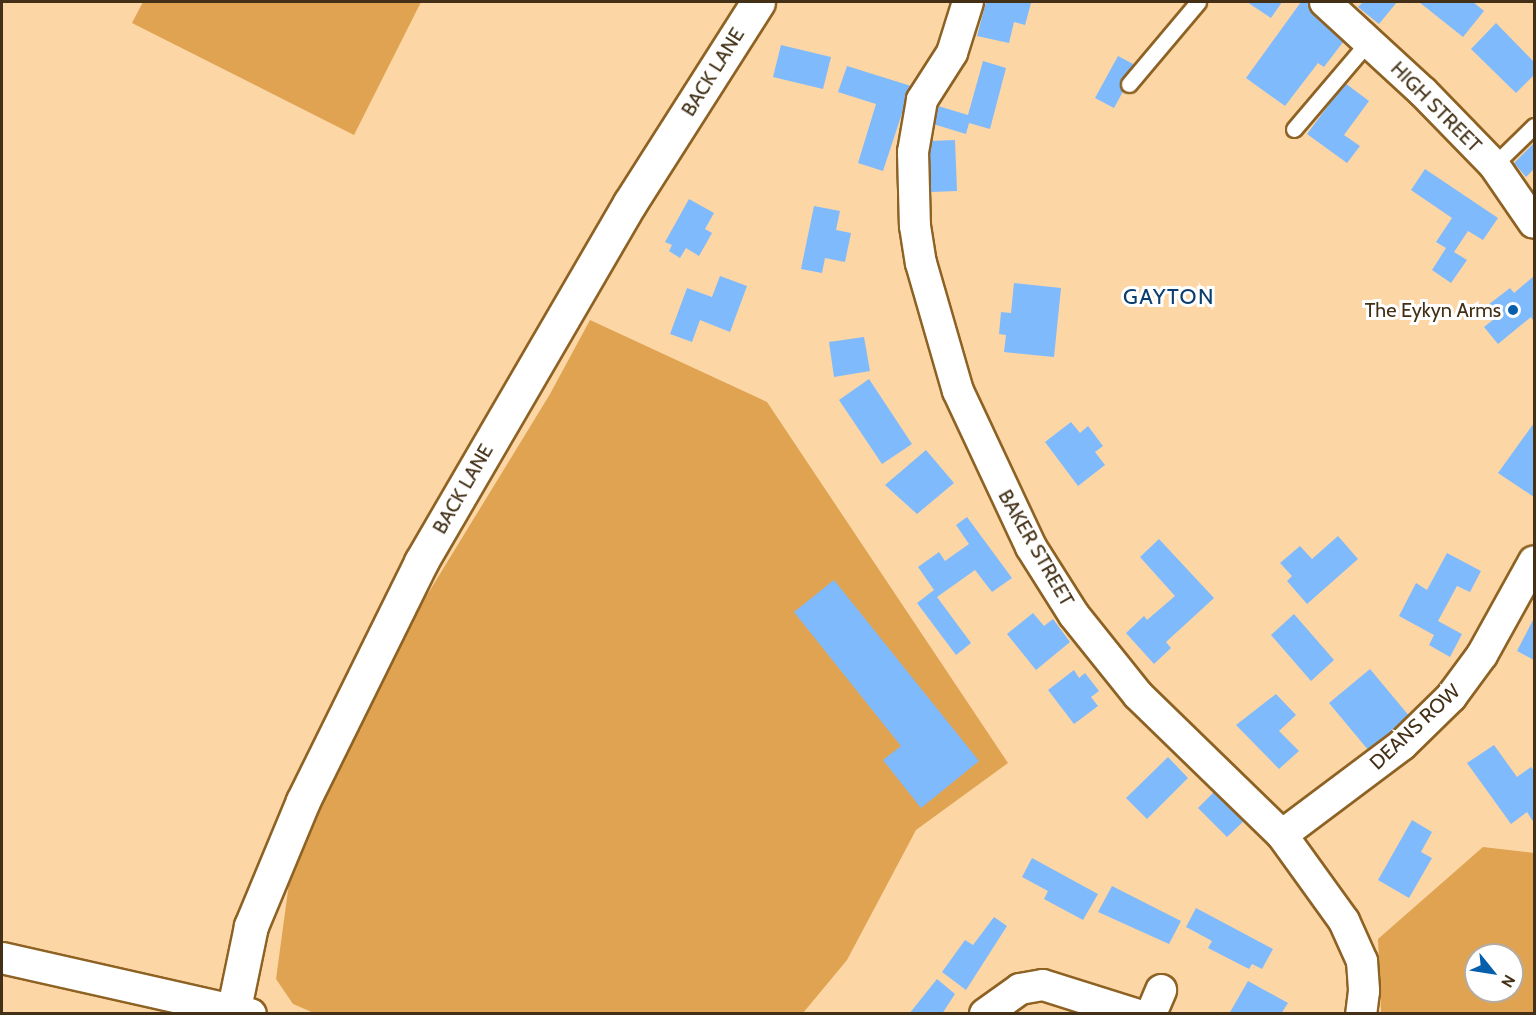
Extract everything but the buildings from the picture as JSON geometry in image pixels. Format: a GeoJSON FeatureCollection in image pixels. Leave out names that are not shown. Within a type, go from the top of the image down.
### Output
{"type":"FeatureCollection","features":[{"type":"Feature","properties":{"kind":"street","name":"BACK LANE"},"geometry":{"type":"LineString","coordinates":[[242,1011],[251,926],[303,801],[421,562],[630,203],[758,2]]}},
{"type":"Feature","properties":{"kind":"street","name":"BAKER STREET"},"geometry":{"type":"LineString","coordinates":[[968,2],[952,53],[922,100],[913,152],[915,226],[921,263],[958,391],[1031,547],[1074,615],[1138,695],[1282,835],[1344,921],[1356,946],[1364,976],[1361,1014]]}},
{"type":"Feature","properties":{"kind":"street","name":"HIGH STREET"},"geometry":{"type":"LineString","coordinates":[[1325,2],[1369,41],[1494,165],[1534,223]]}},
{"type":"Feature","properties":{"kind":"street","name":"DEANS ROW"},"geometry":{"type":"LineString","coordinates":[[1282,835],[1402,745],[1451,697],[1482,655],[1534,561]]}},
{"type":"Feature","properties":{"kind":"street"},"geometry":{"type":"LineString","coordinates":[[2,958],[242,1011]]}},
{"type":"Feature","properties":{"kind":"street"},"geometry":{"type":"LineString","coordinates":[[985,1014],[1020,989],[1043,985],[1135,1014]]}},
{"type":"Feature","properties":{"kind":"lane"},"geometry":{"type":"LineString","coordinates":[[1129,84],[1198,2]]}},
{"type":"Feature","properties":{"kind":"lane"},"geometry":{"type":"LineString","coordinates":[[1294,129],[1369,41]]}},
{"type":"Feature","properties":{"kind":"lane"},"geometry":{"type":"LineString","coordinates":[[1494,165],[1534,126]]}},
{"type":"Feature","properties":{"kind":"shaded area"},"geometry":{"type":"Polygon","coordinates":[[[143,2],[421,2],[354,135],[132,23],[143,2]]]}},
{"type":"Feature","properties":{"kind":"shaded area"},"geometry":{"type":"Polygon","coordinates":[[[590,320],[767,402],[1008,763],[916,830],[847,960],[803,1013],[314,1013],[293,1004],[276,979],[292,861],[380,672],[550,394],[590,320]]]}},
{"type":"Feature","properties":{"kind":"shaded area"},"geometry":{"type":"Polygon","coordinates":[[[1483,847],[1534,853],[1534,1013],[1381,1013],[1378,939],[1483,847]]]}},
{"type":"Feature","properties":{"kind":"place","name":"The Eykyn Arms"},"geometry":{"type":"Point","coordinates":[1513,310]}},
{"type":"Feature","properties":{"kind":"district","name":"GAYTON"},"geometry":{"type":"Point","coordinates":[1169,297]}}]}
